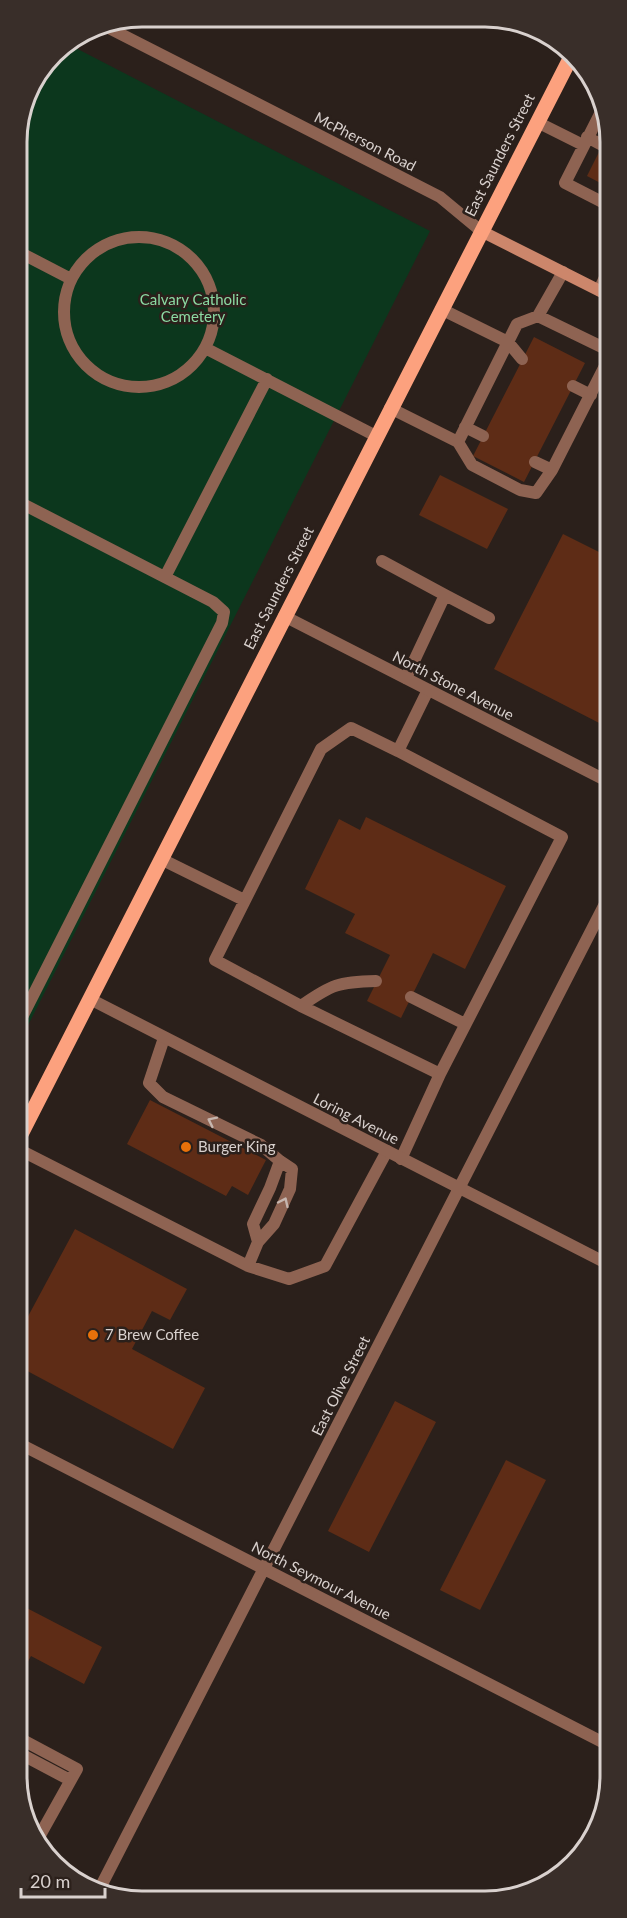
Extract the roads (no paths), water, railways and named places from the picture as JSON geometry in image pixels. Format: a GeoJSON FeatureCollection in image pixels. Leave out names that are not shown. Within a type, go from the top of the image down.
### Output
{"type":"FeatureCollection","features":[{"type":"Feature","properties":{"kind":"main road","name":"East Saunders Street"},"geometry":{"type":"LineString","coordinates":[[27,1122],[568,63]]}},
{"type":"Feature","properties":{"kind":"main road","name":"McPherson Road"},"geometry":{"type":"LineString","coordinates":[[481,231],[600,291]]}},
{"type":"Feature","properties":{"kind":"street","name":"McPherson Road"},"geometry":{"type":"LineString","coordinates":[[115,30],[440,197],[481,231]]}},
{"type":"Feature","properties":{"kind":"street"},"geometry":{"type":"LineString","coordinates":[[598,118],[565,183],[600,201]]}},
{"type":"Feature","properties":{"kind":"street"},"geometry":{"type":"LineString","coordinates":[[537,122],[600,145]]}},
{"type":"Feature","properties":{"kind":"street"},"geometry":{"type":"LineString","coordinates":[[149,237],[172,244],[192,258],[206,278],[214,301],[213,325],[205,348],[190,368],[183,373],[168,382],[143,388],[117,385],[94,374],[76,356],[66,332],[63,306],[71,279],[83,261],[102,246],[125,238],[149,237]]}},
{"type":"Feature","properties":{"kind":"street"},"geometry":{"type":"LineString","coordinates":[[27,256],[71,279]]}},
{"type":"Feature","properties":{"kind":"street"},"geometry":{"type":"LineString","coordinates":[[458,442],[517,324],[538,316],[563,272]]}},
{"type":"Feature","properties":{"kind":"street"},"geometry":{"type":"LineString","coordinates":[[441,309],[507,342],[522,359]]}},
{"type":"Feature","properties":{"kind":"street"},"geometry":{"type":"LineString","coordinates":[[538,316],[600,346]]}},
{"type":"Feature","properties":{"kind":"street"},"geometry":{"type":"LineString","coordinates":[[205,348],[376,436]]}},
{"type":"Feature","properties":{"kind":"street"},"geometry":{"type":"LineString","coordinates":[[390,408],[458,442],[472,465],[520,490],[536,493],[552,470],[600,376]]}},
{"type":"Feature","properties":{"kind":"street"},"geometry":{"type":"LineString","coordinates":[[165,577],[267,379]]}},
{"type":"Feature","properties":{"kind":"street"},"geometry":{"type":"LineString","coordinates":[[573,386],[591,395]]}},
{"type":"Feature","properties":{"kind":"street"},"geometry":{"type":"LineString","coordinates":[[465,427],[483,436]]}},
{"type":"Feature","properties":{"kind":"street"},"geometry":{"type":"LineString","coordinates":[[535,462],[552,470]]}},
{"type":"Feature","properties":{"kind":"street"},"geometry":{"type":"LineString","coordinates":[[27,506],[213,602],[224,612],[222,623],[27,1007]]}},
{"type":"Feature","properties":{"kind":"street"},"geometry":{"type":"LineString","coordinates":[[382,561],[489,618]]}},
{"type":"Feature","properties":{"kind":"street"},"geometry":{"type":"LineString","coordinates":[[406,678],[445,595]]}},
{"type":"Feature","properties":{"kind":"street","name":"North Stone Avenue"},"geometry":{"type":"LineString","coordinates":[[284,616],[600,777]]}},
{"type":"Feature","properties":{"kind":"street"},"geometry":{"type":"LineString","coordinates":[[398,751],[428,690]]}},
{"type":"Feature","properties":{"kind":"street"},"geometry":{"type":"LineString","coordinates":[[401,1159],[465,1024],[562,837],[351,728],[321,749],[215,960],[301,1006],[440,1074]]}},
{"type":"Feature","properties":{"kind":"street"},"geometry":{"type":"LineString","coordinates":[[161,859],[244,900]]}},
{"type":"Feature","properties":{"kind":"street","name":"East Olive Street"},"geometry":{"type":"LineString","coordinates":[[102,1884],[600,914]]}},
{"type":"Feature","properties":{"kind":"street"},"geometry":{"type":"LineString","coordinates":[[301,1006],[324,990],[345,982],[376,981]]}},
{"type":"Feature","properties":{"kind":"street"},"geometry":{"type":"LineString","coordinates":[[411,997],[465,1024]]}},
{"type":"Feature","properties":{"kind":"street","name":"Loring Avenue"},"geometry":{"type":"LineString","coordinates":[[90,999],[600,1260]]}},
{"type":"Feature","properties":{"kind":"street"},"geometry":{"type":"LineString","coordinates":[[164,1038],[149,1083],[163,1096],[261,1145],[292,1169],[290,1190],[274,1224],[258,1242],[248,1266]]}},
{"type":"Feature","properties":{"kind":"street"},"geometry":{"type":"LineString","coordinates":[[27,1154],[248,1266],[289,1279],[325,1266],[387,1151]]}},
{"type":"Feature","properties":{"kind":"street"},"geometry":{"type":"LineString","coordinates":[[258,1242],[253,1224],[280,1161]]}},
{"type":"Feature","properties":{"kind":"street","name":"North Seymour Avenue"},"geometry":{"type":"LineString","coordinates":[[27,1448],[600,1741]]}},
{"type":"Feature","properties":{"kind":"street"},"geometry":{"type":"LineString","coordinates":[[27,1742],[77,1769],[42,1833]]}},
{"type":"Feature","properties":{"kind":"street"},"geometry":{"type":"LineString","coordinates":[[27,1757],[70,1780]]}},
{"type":"Feature","properties":{"kind":"place","name":"Burger King"},"geometry":{"type":"Point","coordinates":[186,1147]}},
{"type":"Feature","properties":{"kind":"place","name":"7 Brew Coffee"},"geometry":{"type":"Point","coordinates":[93,1335]}},
{"type":"Feature","properties":{"kind":"park label","name":"Calvary Catholic Cemetery"},"geometry":{"type":"Point","coordinates":[193,308]}}]}
